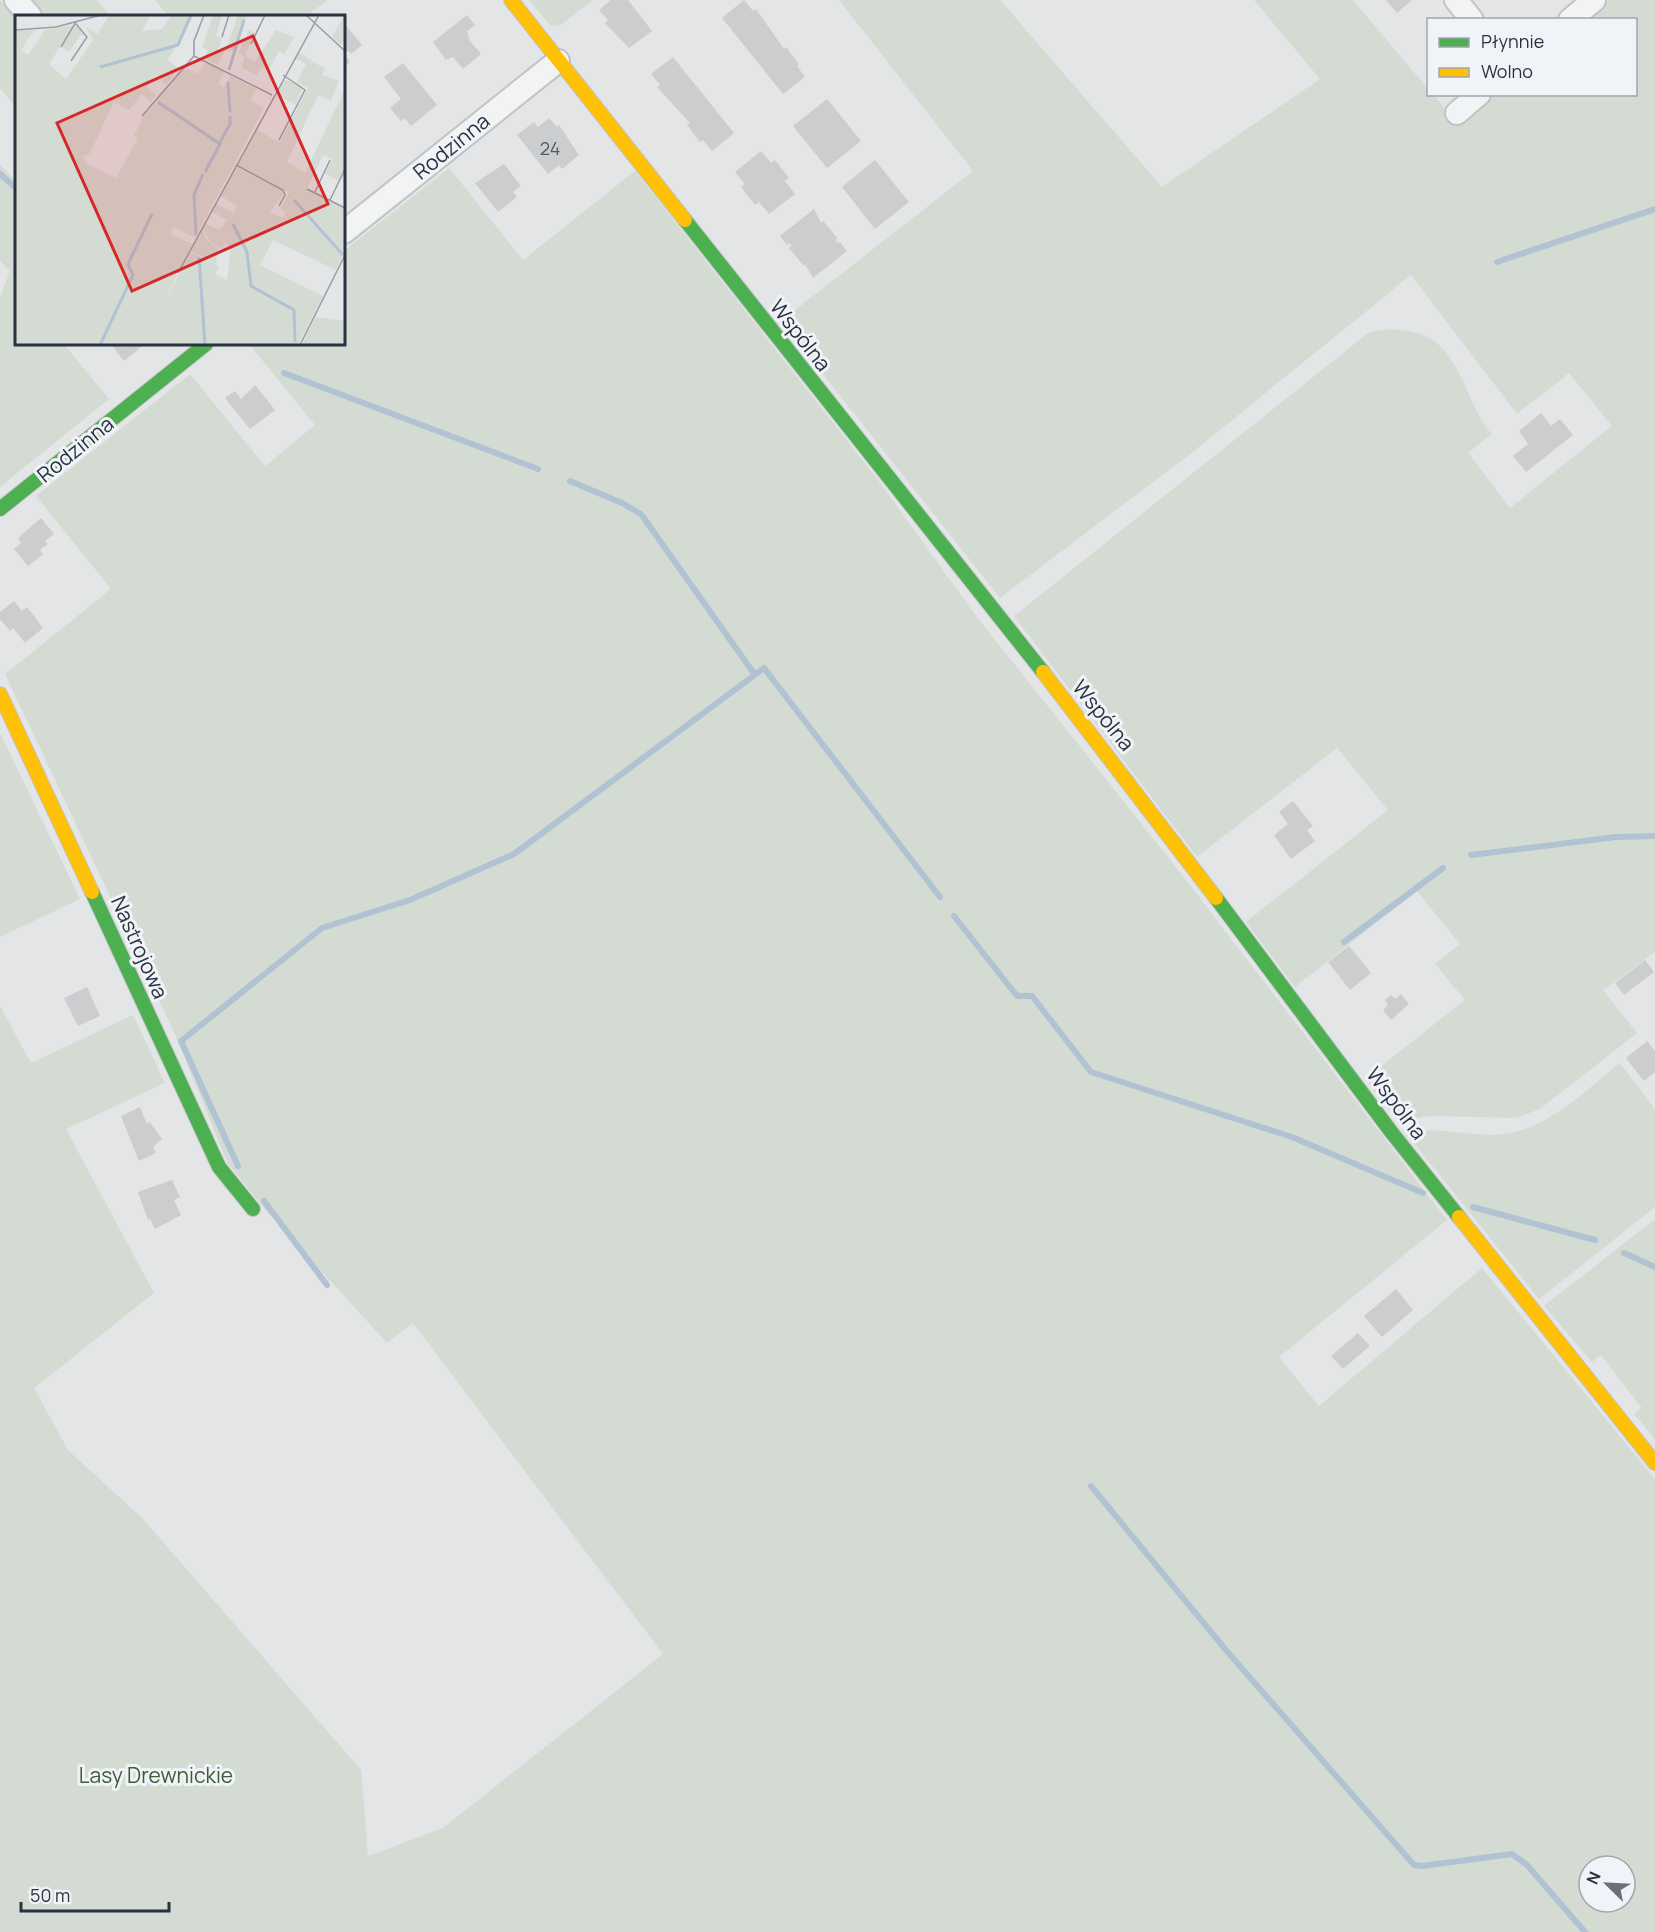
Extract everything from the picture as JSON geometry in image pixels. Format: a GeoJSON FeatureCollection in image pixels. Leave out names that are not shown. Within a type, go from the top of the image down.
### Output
{"type":"FeatureCollection","features":[{"type":"Feature","properties":{"kind":"street"},"geometry":{"type":"LineString","coordinates":[[16,0],[29,15]]}},
{"type":"Feature","properties":{"kind":"street","name":"Wspólna"},"geometry":{"type":"LineString","coordinates":[[510,0],[1120,769],[1392,1133],[1655,1463]]}},
{"type":"Feature","properties":{"kind":"street"},"geometry":{"type":"LineString","coordinates":[[1456,0],[1470,18]]}},
{"type":"Feature","properties":{"kind":"street"},"geometry":{"type":"LineString","coordinates":[[1572,18],[1594,0]]}},
{"type":"Feature","properties":{"kind":"street","name":"Rodzinna"},"geometry":{"type":"LineString","coordinates":[[345,231],[558,61]]}},
{"type":"Feature","properties":{"kind":"street"},"geometry":{"type":"LineString","coordinates":[[1457,113],[1477,96]]}},
{"type":"Feature","properties":{"kind":"street","name":"Rodzinna"},"geometry":{"type":"LineString","coordinates":[[0,509],[205,345]]}},
{"type":"Feature","properties":{"kind":"street","name":"Nastrojowa"},"geometry":{"type":"LineString","coordinates":[[0,694],[219,1167],[253,1209]]}},
{"type":"Feature","properties":{"kind":"green space"},"geometry":{"type":"Polygon","coordinates":[[[0,0],[16,15],[15,107],[0,88],[0,0]]]}},
{"type":"Feature","properties":{"kind":"green space"},"geometry":{"type":"Polygon","coordinates":[[[26,0],[97,0],[109,15],[39,15],[26,0]]]}},
{"type":"Feature","properties":{"kind":"green space"},"geometry":{"type":"Polygon","coordinates":[[[155,0],[328,0],[307,15],[167,15],[155,0]]]}},
{"type":"Feature","properties":{"kind":"green space"},"geometry":{"type":"Polygon","coordinates":[[[529,0],[593,0],[561,25],[551,26],[529,0]]]}},
{"type":"Feature","properties":{"kind":"green space"},"geometry":{"type":"Polygon","coordinates":[[[839,0],[1000,0],[1162,187],[1320,79],[1254,0],[1353,0],[1427,88],[1427,96],[1434,96],[1457,123],[1491,96],[1637,96],[1637,18],[1586,18],[1609,0],[1655,0],[1655,952],[1603,990],[1637,1033],[1540,1109],[1516,1118],[1432,1116],[1397,1120],[1365,1079],[1465,1000],[1435,964],[1460,944],[1417,891],[1295,987],[1246,922],[1388,810],[1337,748],[1197,857],[1014,616],[1372,332],[1398,330],[1426,336],[1440,346],[1450,358],[1482,420],[1492,434],[1468,453],[1510,508],[1612,426],[1569,373],[1517,414],[1411,275],[1194,451],[1000,598],[781,321],[973,171],[839,0]]]}},
{"type":"Feature","properties":{"kind":"green space"},"geometry":{"type":"Polygon","coordinates":[[[0,165],[15,180],[15,345],[65,345],[109,399],[0,487],[0,297],[10,271],[0,261],[0,165]]]}},
{"type":"Feature","properties":{"kind":"green space","name":"Lasy Drewnickie"},"geometry":{"type":"Polygon","coordinates":[[[449,168],[523,260],[635,171],[875,476],[976,616],[1179,871],[1447,1220],[1279,1357],[1319,1406],[1482,1268],[1655,1479],[1655,1932],[0,1932],[0,1006],[31,1063],[133,1015],[165,1083],[66,1129],[154,1293],[34,1388],[68,1450],[143,1519],[361,1770],[368,1856],[443,1828],[663,1654],[413,1323],[387,1343],[264,1208],[227,1162],[175,1034],[5,674],[111,589],[36,496],[190,374],[265,466],[315,425],[250,345],[345,345],[345,250],[449,168]]]}},
{"type":"Feature","properties":{"kind":"green space"},"geometry":{"type":"Polygon","coordinates":[[[0,736],[80,899],[0,937],[0,736]]]}},
{"type":"Feature","properties":{"kind":"green space"},"geometry":{"type":"Polygon","coordinates":[[[1620,1063],[1655,1109],[1655,1207],[1539,1299],[1406,1133],[1439,1131],[1489,1135],[1526,1129],[1575,1100],[1620,1063]]]}},
{"type":"Feature","properties":{"kind":"green space"},"geometry":{"type":"Polygon","coordinates":[[[1655,1219],[1655,1439],[1634,1414],[1642,1408],[1601,1355],[1592,1362],[1544,1306],[1655,1219]]]}},
{"type":"Feature","properties":{"kind":"building"},"geometry":{"type":"Polygon","coordinates":[[[611,0],[628,0],[652,31],[629,48],[605,23],[608,20],[599,10],[611,0]]]}},
{"type":"Feature","properties":{"kind":"building"},"geometry":{"type":"Polygon","coordinates":[[[744,0],[753,11],[756,9],[784,49],[786,47],[799,64],[797,66],[805,77],[783,94],[722,18],[744,0]]]}},
{"type":"Feature","properties":{"kind":"building"},"geometry":{"type":"Polygon","coordinates":[[[1386,0],[1412,0],[1397,13],[1386,0]]]}},
{"type":"Feature","properties":{"kind":"building"},"geometry":{"type":"Polygon","coordinates":[[[467,15],[475,25],[467,31],[470,41],[481,54],[463,69],[453,57],[446,60],[433,42],[467,15]]]}},
{"type":"Feature","properties":{"kind":"building"},"geometry":{"type":"Polygon","coordinates":[[[345,24],[362,45],[351,54],[349,51],[345,53],[345,24]]]}},
{"type":"Feature","properties":{"kind":"building"},"geometry":{"type":"Polygon","coordinates":[[[345,55],[350,62],[345,67],[345,55]]]}},
{"type":"Feature","properties":{"kind":"building"},"geometry":{"type":"Polygon","coordinates":[[[673,57],[734,133],[712,151],[703,140],[700,142],[687,125],[690,123],[657,87],[660,85],[651,74],[673,57]]]}},
{"type":"Feature","properties":{"kind":"building"},"geometry":{"type":"Polygon","coordinates":[[[403,63],[437,105],[411,126],[405,118],[401,121],[390,108],[401,99],[384,77],[403,63]]]}},
{"type":"Feature","properties":{"kind":"building"},"geometry":{"type":"Polygon","coordinates":[[[827,99],[861,141],[827,168],[793,126],[827,99]]]}},
{"type":"Feature","properties":{"kind":"building"},"geometry":{"type":"Polygon","coordinates":[[[549,118],[557,127],[559,125],[579,155],[562,169],[559,165],[548,174],[517,135],[534,122],[538,127],[549,118]]]}},
{"type":"Feature","properties":{"kind":"building"},"geometry":{"type":"Polygon","coordinates":[[[761,151],[771,163],[775,160],[789,178],[785,181],[795,194],[769,214],[759,202],[755,205],[741,187],[745,184],[735,172],[761,151]]]}},
{"type":"Feature","properties":{"kind":"building"},"geometry":{"type":"Polygon","coordinates":[[[875,160],[909,202],[875,229],[842,187],[875,160]]]}},
{"type":"Feature","properties":{"kind":"building"},"geometry":{"type":"Polygon","coordinates":[[[504,164],[521,186],[513,192],[517,197],[498,212],[475,183],[504,164]]]}},
{"type":"Feature","properties":{"kind":"building"},"geometry":{"type":"Polygon","coordinates":[[[814,209],[821,223],[823,221],[838,239],[835,240],[840,242],[847,251],[813,278],[805,264],[804,266],[789,248],[792,246],[789,243],[787,245],[780,236],[814,209]]]}},
{"type":"Feature","properties":{"kind":"building"},"geometry":{"type":"Polygon","coordinates":[[[112,345],[144,345],[124,361],[112,345]]]}},
{"type":"Feature","properties":{"kind":"building"},"geometry":{"type":"Polygon","coordinates":[[[255,385],[275,410],[250,429],[225,398],[235,391],[241,399],[255,385]]]}},
{"type":"Feature","properties":{"kind":"building"},"geometry":{"type":"Polygon","coordinates":[[[1541,413],[1551,426],[1560,419],[1573,435],[1526,472],[1513,456],[1528,444],[1519,431],[1541,413]]]}},
{"type":"Feature","properties":{"kind":"building"},"geometry":{"type":"Polygon","coordinates":[[[41,518],[54,534],[45,541],[48,544],[40,550],[43,554],[28,566],[14,549],[21,543],[18,538],[41,518]]]}},
{"type":"Feature","properties":{"kind":"building"},"geometry":{"type":"Polygon","coordinates":[[[14,601],[22,611],[27,607],[43,628],[25,643],[13,628],[10,631],[0,619],[0,612],[14,601]]]}},
{"type":"Feature","properties":{"kind":"building"},"geometry":{"type":"Polygon","coordinates":[[[1293,801],[1313,826],[1307,830],[1315,841],[1291,859],[1274,835],[1288,824],[1279,812],[1293,801]]]}},
{"type":"Feature","properties":{"kind":"building"},"geometry":{"type":"Polygon","coordinates":[[[1349,946],[1371,973],[1350,990],[1328,962],[1349,946]]]}},
{"type":"Feature","properties":{"kind":"building"},"geometry":{"type":"Polygon","coordinates":[[[1645,960],[1654,972],[1624,995],[1615,983],[1645,960]]]}},
{"type":"Feature","properties":{"kind":"building"},"geometry":{"type":"Polygon","coordinates":[[[87,987],[100,1016],[78,1026],[64,998],[87,987]]]}},
{"type":"Feature","properties":{"kind":"building"},"geometry":{"type":"Polygon","coordinates":[[[1401,994],[1409,1004],[1391,1020],[1383,1010],[1388,1005],[1385,1000],[1391,995],[1395,999],[1401,994]]]}},
{"type":"Feature","properties":{"kind":"building"},"geometry":{"type":"Polygon","coordinates":[[[1647,1041],[1655,1051],[1655,1072],[1644,1081],[1626,1058],[1647,1041]]]}},
{"type":"Feature","properties":{"kind":"building"},"geometry":{"type":"Polygon","coordinates":[[[140,1107],[147,1124],[150,1122],[162,1139],[153,1147],[156,1153],[139,1161],[121,1116],[140,1107]]]}},
{"type":"Feature","properties":{"kind":"building"},"geometry":{"type":"Polygon","coordinates":[[[172,1180],[180,1197],[174,1200],[181,1215],[155,1229],[150,1219],[148,1220],[138,1192],[172,1180]]]}},
{"type":"Feature","properties":{"kind":"building"},"geometry":{"type":"Polygon","coordinates":[[[1396,1289],[1413,1310],[1382,1337],[1364,1316],[1396,1289]]]}},
{"type":"Feature","properties":{"kind":"building"},"geometry":{"type":"Polygon","coordinates":[[[1358,1333],[1370,1346],[1343,1369],[1331,1356],[1358,1333]]]}},
{"type":"Feature","properties":{"kind":"waterway"},"geometry":{"type":"LineString","coordinates":[[0,174],[15,187]]}},
{"type":"Feature","properties":{"kind":"waterway"},"geometry":{"type":"LineString","coordinates":[[1497,262],[1655,209]]}},
{"type":"Feature","properties":{"kind":"waterway"},"geometry":{"type":"LineString","coordinates":[[284,373],[538,469]]}},
{"type":"Feature","properties":{"kind":"waterway"},"geometry":{"type":"LineString","coordinates":[[570,481],[622,503],[641,514],[755,675]]}},
{"type":"Feature","properties":{"kind":"waterway"},"geometry":{"type":"LineString","coordinates":[[238,1166],[181,1041],[322,928],[410,900],[514,854],[764,668],[940,897]]}},
{"type":"Feature","properties":{"kind":"waterway"},"geometry":{"type":"LineString","coordinates":[[1471,855],[1616,837],[1655,836]]}},
{"type":"Feature","properties":{"kind":"waterway"},"geometry":{"type":"LineString","coordinates":[[1344,942],[1443,868]]}},
{"type":"Feature","properties":{"kind":"waterway"},"geometry":{"type":"LineString","coordinates":[[954,916],[1017,996],[1032,996],[1091,1072],[1292,1137],[1423,1193]]}},
{"type":"Feature","properties":{"kind":"waterway"},"geometry":{"type":"LineString","coordinates":[[264,1201],[327,1285]]}},
{"type":"Feature","properties":{"kind":"waterway"},"geometry":{"type":"LineString","coordinates":[[1473,1207],[1595,1240]]}},
{"type":"Feature","properties":{"kind":"waterway"},"geometry":{"type":"LineString","coordinates":[[1624,1253],[1655,1267]]}},
{"type":"Feature","properties":{"kind":"waterway"},"geometry":{"type":"LineString","coordinates":[[1091,1486],[1225,1649],[1414,1865],[1422,1866],[1512,1854],[1527,1865],[1585,1932]]}},
{"type":"Feature","properties":{"kind":"traffic: fast"},"geometry":{"type":"LineString","coordinates":[[685,220],[1043,672]]}},
{"type":"Feature","properties":{"kind":"traffic: fast"},"geometry":{"type":"LineString","coordinates":[[0,509],[205,345]]}},
{"type":"Feature","properties":{"kind":"traffic: fast"},"geometry":{"type":"LineString","coordinates":[[92,892],[219,1167],[253,1209]]}},
{"type":"Feature","properties":{"kind":"traffic: fast"},"geometry":{"type":"LineString","coordinates":[[1216,898],[1392,1133],[1459,1217]]}},
{"type":"Feature","properties":{"kind":"traffic: slow"},"geometry":{"type":"LineString","coordinates":[[511,0],[685,220]]}},
{"type":"Feature","properties":{"kind":"traffic: slow"},"geometry":{"type":"LineString","coordinates":[[1043,672],[1216,898]]}},
{"type":"Feature","properties":{"kind":"traffic: slow"},"geometry":{"type":"LineString","coordinates":[[0,694],[92,892]]}},
{"type":"Feature","properties":{"kind":"traffic: slow"},"geometry":{"type":"LineString","coordinates":[[1459,1217],[1655,1463]]}}]}
